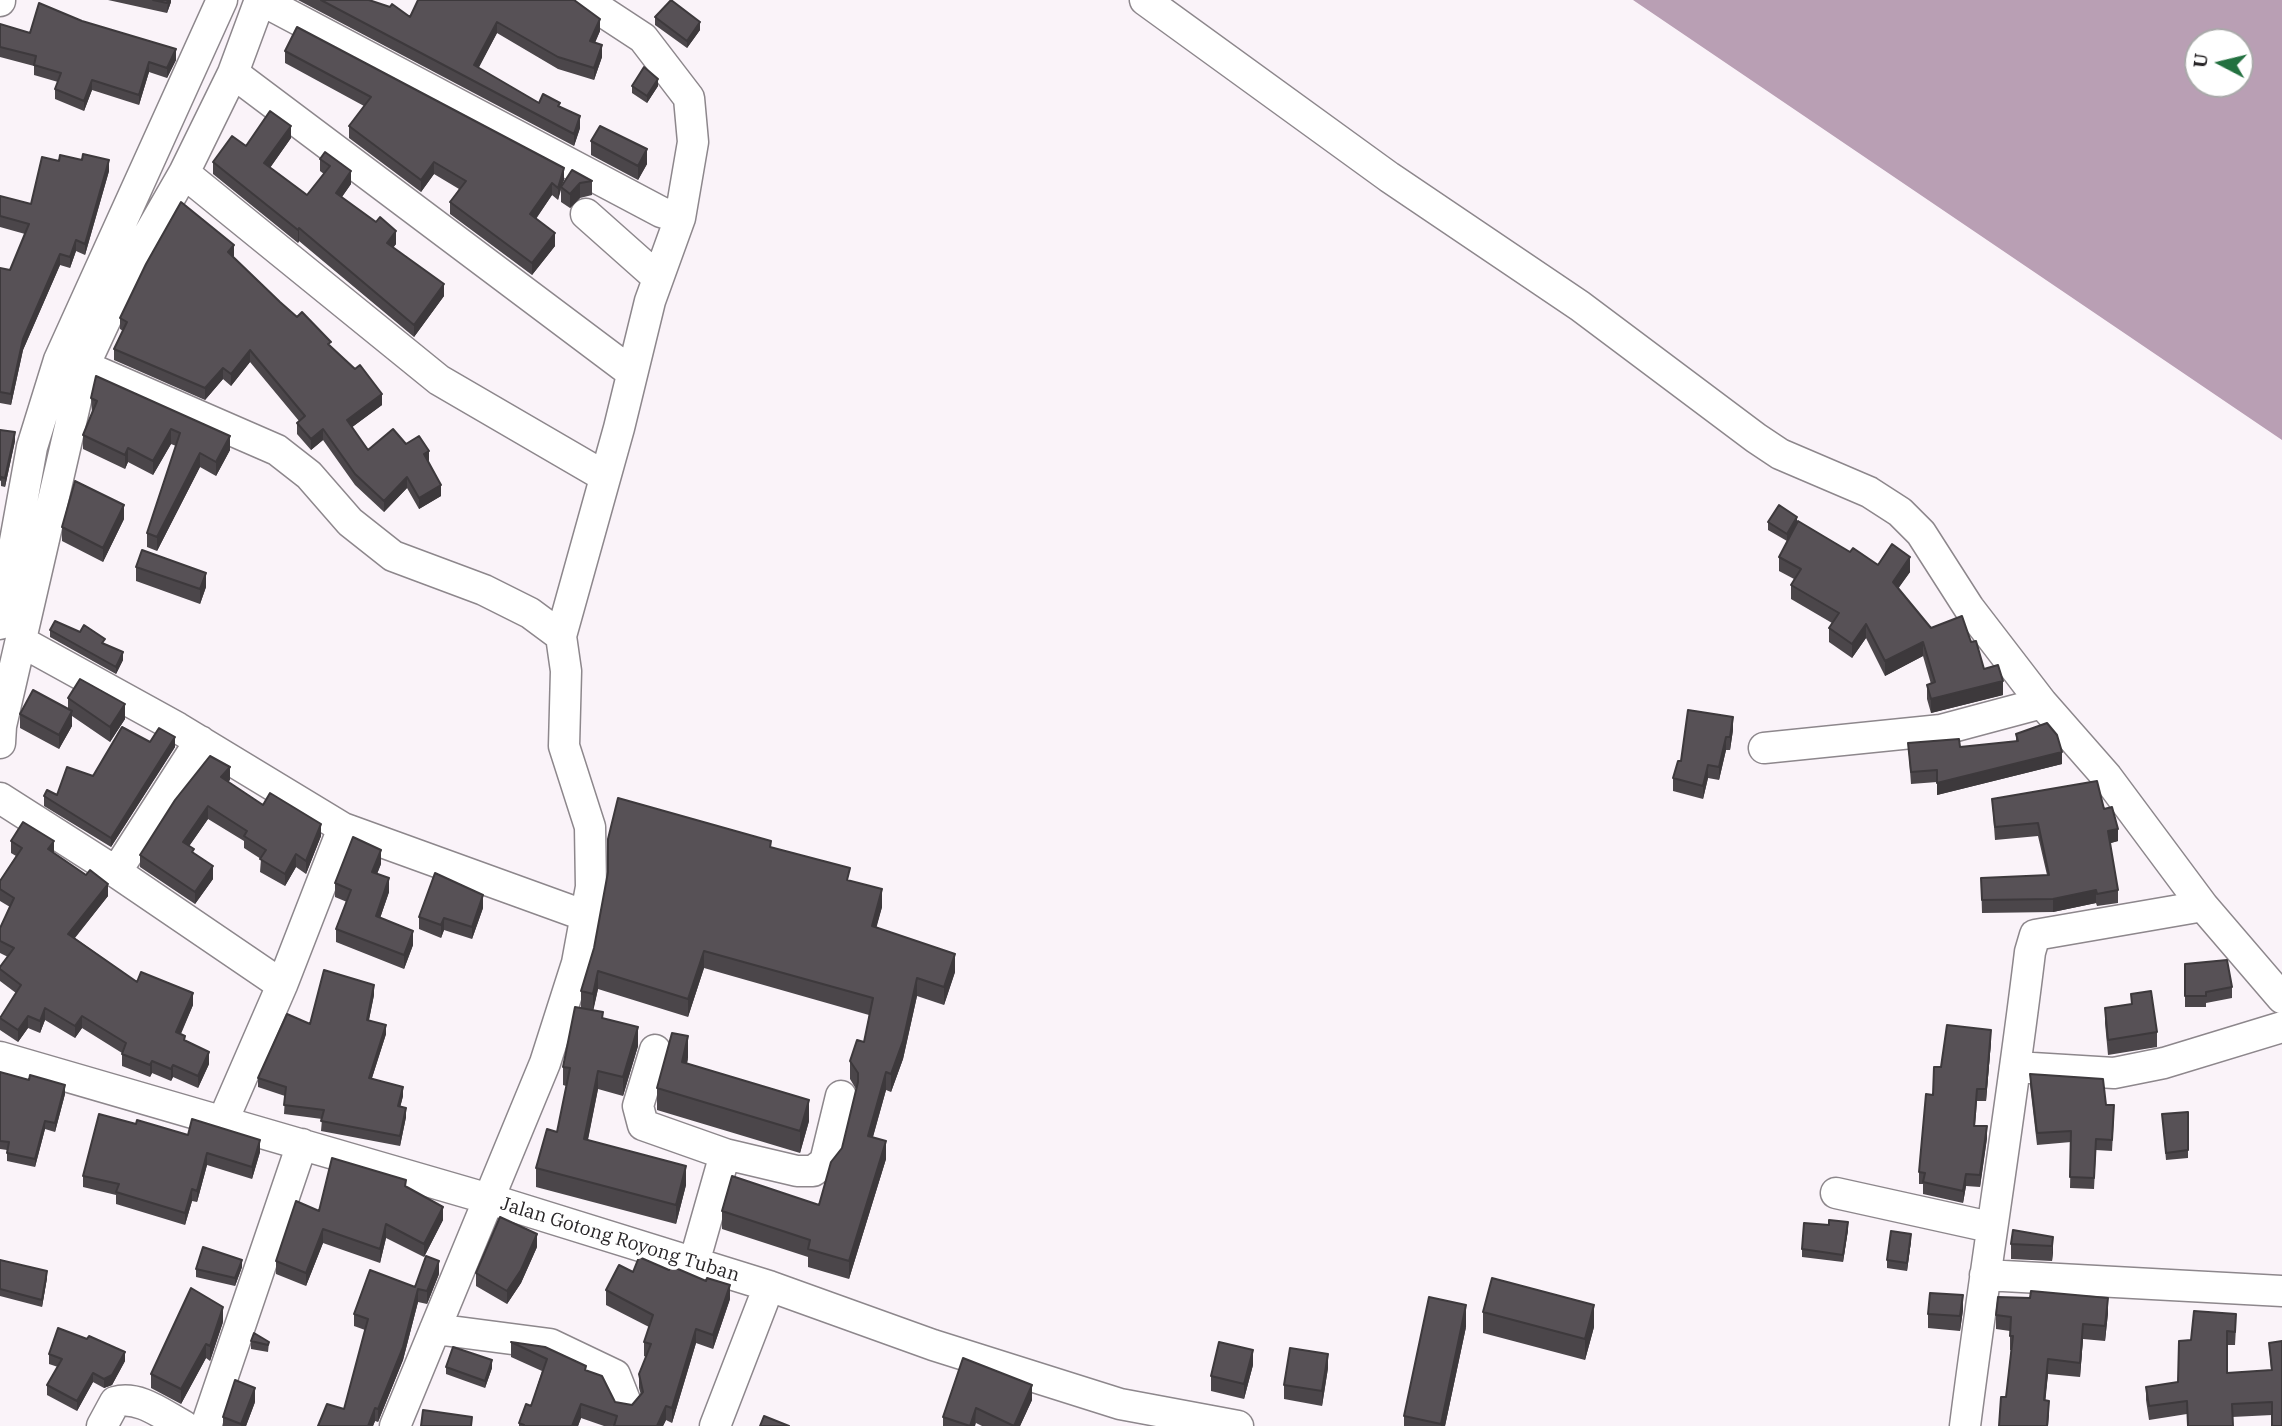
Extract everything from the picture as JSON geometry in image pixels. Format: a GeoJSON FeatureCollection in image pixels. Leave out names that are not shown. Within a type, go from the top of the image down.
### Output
{"type":"FeatureCollection","features":[{"type":"Feature","properties":{"kind":"street"},"geometry":{"type":"LineString","coordinates":[[0,743],[32,447],[59,360],[222,0]]}},
{"type":"Feature","properties":{"kind":"street"},"geometry":{"type":"LineString","coordinates":[[11,633],[84,366],[130,267],[184,173],[233,73],[261,0],[660,212],[680,218]]}},
{"type":"Feature","properties":{"kind":"street"},"geometry":{"type":"LineString","coordinates":[[395,1426],[545,1063],[577,963],[591,887],[590,827],[564,746],[566,670],[561,636],[619,428],[631,372],[658,278],[680,218],[693,142],[689,98],[643,38],[585,0]]}},
{"type":"Feature","properties":{"kind":"street"},"geometry":{"type":"LineString","coordinates":[[1145,0],[1389,177],[1580,306],[1756,438],[1780,454],[1870,492],[1900,512],[1921,533],[1969,608],[2042,703],[2107,777],[2203,906],[2282,998]]}},
{"type":"Feature","properties":{"kind":"street"},"geometry":{"type":"LineString","coordinates":[[233,73],[631,372]]}},
{"type":"Feature","properties":{"kind":"street"},"geometry":{"type":"LineString","coordinates":[[184,173],[439,380],[604,476]]}},
{"type":"Feature","properties":{"kind":"street"},"geometry":{"type":"LineString","coordinates":[[586,214],[658,278]]}},
{"type":"Feature","properties":{"kind":"street"},"geometry":{"type":"LineString","coordinates":[[84,366],[277,450],[309,475],[350,522],[393,556],[484,590],[530,613],[561,636]]}},
{"type":"Feature","properties":{"kind":"street"},"geometry":{"type":"LineString","coordinates":[[11,633],[200,741],[343,828],[586,916]]}},
{"type":"Feature","properties":{"kind":"street"},"geometry":{"type":"LineString","coordinates":[[1764,748],[1941,730],[2042,703]]}},
{"type":"Feature","properties":{"kind":"street"},"geometry":{"type":"LineString","coordinates":[[116,872],[200,741]]}},
{"type":"Feature","properties":{"kind":"street"},"geometry":{"type":"LineString","coordinates":[[0,798],[116,872],[282,985]]}},
{"type":"Feature","properties":{"kind":"street"},"geometry":{"type":"LineString","coordinates":[[222,1123],[282,985],[343,828]]}},
{"type":"Feature","properties":{"kind":"street"},"geometry":{"type":"LineString","coordinates":[[1965,1426],[1990,1227],[2016,1067],[2030,952],[2035,935],[2203,906]]}},
{"type":"Feature","properties":{"kind":"street"},"geometry":{"type":"LineString","coordinates":[[2016,1067],[2114,1073],[2164,1063],[2282,1027]]}},
{"type":"Feature","properties":{"kind":"street"},"geometry":{"type":"LineString","coordinates":[[655,1050],[638,1106],[643,1125],[725,1154],[797,1171],[813,1171],[825,1162],[842,1096]]}},
{"type":"Feature","properties":{"kind":"street","name":"Jalan Gotong Royong Tuban"},"geometry":{"type":"LineString","coordinates":[[0,1058],[302,1144],[694,1262],[933,1345],[1117,1415],[1238,1426]]}},
{"type":"Feature","properties":{"kind":"street"},"geometry":{"type":"LineString","coordinates":[[206,1426],[302,1144]]}},
{"type":"Feature","properties":{"kind":"street"},"geometry":{"type":"LineString","coordinates":[[694,1262],[725,1154]]}},
{"type":"Feature","properties":{"kind":"street"},"geometry":{"type":"LineString","coordinates":[[1836,1194],[1990,1227]]}},
{"type":"Feature","properties":{"kind":"street"},"geometry":{"type":"LineString","coordinates":[[1984,1275],[2282,1291]]}},
{"type":"Feature","properties":{"kind":"street"},"geometry":{"type":"LineString","coordinates":[[715,1426],[769,1286]]}},
{"type":"Feature","properties":{"kind":"street"},"geometry":{"type":"LineString","coordinates":[[435,1329],[550,1344],[615,1375],[626,1403]]}},
{"type":"Feature","properties":{"kind":"street"},"geometry":{"type":"LineString","coordinates":[[102,1426],[116,1402],[125,1399],[135,1400],[184,1426]]}},
{"type":"Feature","properties":{"kind":"shaded area"},"geometry":{"type":"Polygon","coordinates":[[[1633,0],[2282,0],[2282,440],[1633,0]]]}},
{"type":"Feature","properties":{"kind":"building"},"geometry":{"type":"Polygon","coordinates":[[[321,0],[369,0],[390,7],[392,4],[410,17],[418,0],[574,0],[600,19],[590,41],[602,45],[594,68],[558,57],[497,22],[474,65],[539,103],[543,94],[560,103],[558,106],[580,116],[574,134],[321,0]]]}},
{"type":"Feature","properties":{"kind":"building"},"geometry":{"type":"Polygon","coordinates":[[[671,0],[700,22],[687,41],[655,17],[671,0]]]}},
{"type":"Feature","properties":{"kind":"building"},"geometry":{"type":"Polygon","coordinates":[[[39,3],[82,21],[176,49],[167,68],[149,62],[139,95],[92,80],[84,101],[55,89],[61,73],[34,65],[36,56],[0,47],[0,24],[30,33],[39,3]]]}},
{"type":"Feature","properties":{"kind":"building"},"geometry":{"type":"Polygon","coordinates":[[[297,27],[564,168],[558,188],[552,183],[530,214],[555,233],[532,263],[450,202],[466,181],[434,162],[421,180],[349,126],[371,97],[285,51],[297,27]]]}},
{"type":"Feature","properties":{"kind":"building"},"geometry":{"type":"Polygon","coordinates":[[[644,67],[658,79],[647,96],[632,86],[644,67]]]}},
{"type":"Feature","properties":{"kind":"building"},"geometry":{"type":"Polygon","coordinates":[[[270,111],[291,126],[264,163],[307,195],[330,166],[320,159],[325,152],[351,171],[336,193],[376,222],[380,217],[396,231],[387,243],[444,284],[414,325],[299,228],[298,230],[213,162],[232,136],[246,146],[270,111]]]}},
{"type":"Feature","properties":{"kind":"building"},"geometry":{"type":"Polygon","coordinates":[[[600,126],[647,149],[638,166],[591,141],[600,126]]]}},
{"type":"Feature","properties":{"kind":"building"},"geometry":{"type":"Polygon","coordinates":[[[83,154],[109,160],[85,244],[76,240],[70,257],[60,254],[23,339],[11,394],[0,392],[0,268],[10,270],[29,224],[0,216],[0,196],[31,204],[42,157],[59,161],[60,155],[82,160],[83,154]]]}},
{"type":"Feature","properties":{"kind":"building"},"geometry":{"type":"Polygon","coordinates":[[[572,170],[592,181],[580,183],[570,194],[561,187],[572,170]]]}},
{"type":"Feature","properties":{"kind":"building"},"geometry":{"type":"Polygon","coordinates":[[[181,202],[234,245],[228,252],[280,302],[297,317],[302,312],[331,342],[328,344],[355,369],[360,365],[382,394],[347,420],[368,450],[393,429],[406,444],[419,436],[429,451],[424,454],[441,485],[419,498],[407,477],[384,501],[355,474],[323,429],[311,439],[297,423],[305,416],[250,350],[231,374],[223,368],[205,388],[114,349],[127,322],[120,318],[146,264],[181,202]]]}},
{"type":"Feature","properties":{"kind":"building"},"geometry":{"type":"Polygon","coordinates":[[[96,376],[230,436],[216,462],[200,453],[157,537],[147,533],[180,433],[171,429],[153,461],[128,448],[125,455],[83,435],[97,401],[91,398],[96,376]]]}},
{"type":"Feature","properties":{"kind":"building"},"geometry":{"type":"Polygon","coordinates":[[[0,430],[15,432],[5,478],[1,477],[0,480],[0,430]]]}},
{"type":"Feature","properties":{"kind":"building"},"geometry":{"type":"Polygon","coordinates":[[[75,481],[124,505],[103,548],[62,527],[75,481]]]}},
{"type":"Feature","properties":{"kind":"building"},"geometry":{"type":"Polygon","coordinates":[[[1779,505],[1797,517],[1787,534],[1768,522],[1779,505]]]}},
{"type":"Feature","properties":{"kind":"building"},"geometry":{"type":"Polygon","coordinates":[[[1798,521],[1850,552],[1853,548],[1878,565],[1892,544],[1910,557],[1893,582],[1931,628],[1962,616],[1971,642],[1976,641],[1984,669],[1998,665],[2003,681],[1931,699],[1927,685],[1935,682],[1923,642],[1885,661],[1866,624],[1852,644],[1829,628],[1839,613],[1791,585],[1801,569],[1779,557],[1798,521]]]}},
{"type":"Feature","properties":{"kind":"building"},"geometry":{"type":"Polygon","coordinates":[[[142,550],[206,573],[200,589],[136,567],[142,550]]]}},
{"type":"Feature","properties":{"kind":"building"},"geometry":{"type":"Polygon","coordinates":[[[55,621],[80,632],[84,625],[105,639],[102,643],[123,652],[116,667],[50,630],[55,621]]]}},
{"type":"Feature","properties":{"kind":"building"},"geometry":{"type":"Polygon","coordinates":[[[80,679],[125,704],[110,727],[68,698],[80,679]]]}},
{"type":"Feature","properties":{"kind":"building"},"geometry":{"type":"Polygon","coordinates":[[[33,690],[72,711],[59,735],[20,714],[33,690]]]}},
{"type":"Feature","properties":{"kind":"building"},"geometry":{"type":"Polygon","coordinates":[[[1688,710],[1733,717],[1730,737],[1726,737],[1719,767],[1708,765],[1703,786],[1673,778],[1678,761],[1681,761],[1688,710]]]}},
{"type":"Feature","properties":{"kind":"building"},"geometry":{"type":"Polygon","coordinates":[[[2047,723],[2057,735],[2062,752],[1937,783],[1937,770],[1911,772],[1908,743],[1959,739],[1960,747],[2018,741],[2016,734],[2047,723]]]}},
{"type":"Feature","properties":{"kind":"building"},"geometry":{"type":"Polygon","coordinates":[[[122,727],[150,742],[159,728],[175,737],[111,838],[44,796],[47,790],[57,795],[67,767],[93,776],[122,727]]]}},
{"type":"Feature","properties":{"kind":"building"},"geometry":{"type":"Polygon","coordinates":[[[210,756],[230,767],[221,777],[263,805],[270,793],[321,824],[306,861],[296,854],[285,874],[260,859],[266,850],[244,836],[247,831],[208,806],[183,842],[194,849],[192,852],[213,866],[195,892],[140,855],[175,800],[210,756]]]}},
{"type":"Feature","properties":{"kind":"building"},"geometry":{"type":"Polygon","coordinates":[[[2097,781],[2104,809],[2112,807],[2118,829],[2108,831],[2118,890],[2097,894],[2096,890],[2053,899],[1982,900],[1981,878],[2049,875],[2038,823],[1995,827],[1992,799],[2097,781]]]}},
{"type":"Feature","properties":{"kind":"building"},"geometry":{"type":"Polygon","coordinates":[[[618,798],[771,841],[770,847],[850,868],[847,880],[882,889],[872,926],[955,954],[944,987],[917,978],[903,1041],[891,1074],[886,1072],[868,1136],[886,1141],[849,1261],[808,1249],[810,1240],[722,1211],[732,1176],[819,1205],[831,1162],[842,1148],[858,1082],[858,1073],[850,1061],[857,1040],[864,1042],[873,998],[704,951],[688,999],[598,971],[593,994],[581,991],[594,948],[608,872],[608,839],[618,798]]]}},
{"type":"Feature","properties":{"kind":"building"},"geometry":{"type":"Polygon","coordinates":[[[23,822],[54,841],[48,849],[86,875],[90,870],[108,884],[68,934],[137,982],[141,972],[193,993],[176,1032],[185,1036],[184,1040],[209,1052],[198,1076],[173,1065],[171,1069],[152,1061],[150,1065],[122,1054],[126,1043],[82,1016],[75,1026],[45,1008],[40,1021],[28,1016],[18,1030],[0,1018],[21,985],[0,969],[14,948],[0,941],[0,928],[14,898],[0,889],[0,881],[22,848],[11,841],[23,822]]]}},
{"type":"Feature","properties":{"kind":"building"},"geometry":{"type":"Polygon","coordinates":[[[353,837],[381,850],[372,872],[389,878],[376,916],[413,931],[404,955],[336,929],[351,890],[335,883],[353,837]]]}},
{"type":"Feature","properties":{"kind":"building"},"geometry":{"type":"Polygon","coordinates":[[[435,873],[483,895],[472,927],[444,918],[441,925],[419,917],[435,873]]]}},
{"type":"Feature","properties":{"kind":"building"},"geometry":{"type":"Polygon","coordinates":[[[2227,960],[2232,987],[2206,992],[2206,996],[2185,996],[2185,964],[2227,960]]]}},
{"type":"Feature","properties":{"kind":"building"},"geometry":{"type":"Polygon","coordinates":[[[324,970],[374,985],[367,1020],[386,1025],[369,1078],[403,1087],[398,1106],[406,1108],[400,1136],[321,1121],[324,1110],[284,1105],[286,1087],[258,1078],[287,1014],[310,1024],[324,970]]]}},
{"type":"Feature","properties":{"kind":"building"},"geometry":{"type":"Polygon","coordinates":[[[2151,991],[2157,1032],[2108,1040],[2105,1008],[2132,1004],[2131,994],[2151,991]]]}},
{"type":"Feature","properties":{"kind":"building"},"geometry":{"type":"Polygon","coordinates":[[[575,1007],[603,1012],[602,1018],[638,1027],[623,1077],[598,1071],[584,1139],[686,1166],[676,1205],[536,1168],[547,1129],[557,1132],[570,1068],[563,1067],[575,1007]]]}},
{"type":"Feature","properties":{"kind":"building"},"geometry":{"type":"Polygon","coordinates":[[[1947,1025],[1991,1030],[1986,1089],[1977,1089],[1974,1126],[1987,1126],[1980,1175],[1966,1174],[1963,1191],[1923,1182],[1925,1173],[1919,1172],[1926,1094],[1933,1095],[1934,1067],[1941,1067],[1947,1025]]]}},
{"type":"Feature","properties":{"kind":"building"},"geometry":{"type":"Polygon","coordinates":[[[672,1033],[688,1036],[682,1062],[809,1100],[800,1131],[657,1088],[672,1033]]]}},
{"type":"Feature","properties":{"kind":"building"},"geometry":{"type":"Polygon","coordinates":[[[0,1072],[29,1080],[30,1075],[65,1085],[55,1123],[45,1121],[35,1159],[7,1153],[9,1142],[0,1141],[0,1072]]]}},
{"type":"Feature","properties":{"kind":"building"},"geometry":{"type":"Polygon","coordinates":[[[2030,1074],[2103,1079],[2106,1105],[2114,1105],[2112,1140],[2096,1139],[2094,1178],[2070,1177],[2071,1131],[2037,1133],[2030,1074]]]}},
{"type":"Feature","properties":{"kind":"building"},"geometry":{"type":"Polygon","coordinates":[[[2188,1112],[2188,1150],[2166,1153],[2162,1114],[2188,1112]]]}},
{"type":"Feature","properties":{"kind":"building"},"geometry":{"type":"Polygon","coordinates":[[[99,1114],[136,1124],[137,1120],[188,1135],[192,1119],[260,1140],[252,1167],[207,1153],[197,1191],[192,1189],[185,1213],[116,1192],[119,1184],[83,1176],[99,1114]]]}},
{"type":"Feature","properties":{"kind":"building"},"geometry":{"type":"Polygon","coordinates":[[[332,1158],[406,1180],[405,1186],[443,1207],[424,1244],[386,1224],[380,1249],[323,1229],[306,1273],[276,1261],[296,1201],[319,1211],[332,1158]]]}},
{"type":"Feature","properties":{"kind":"building"},"geometry":{"type":"Polygon","coordinates":[[[500,1217],[537,1234],[521,1270],[507,1291],[476,1273],[500,1217]]]}},
{"type":"Feature","properties":{"kind":"building"},"geometry":{"type":"Polygon","coordinates":[[[1829,1220],[1848,1222],[1843,1255],[1802,1249],[1804,1223],[1829,1225],[1829,1220]]]}},
{"type":"Feature","properties":{"kind":"building"},"geometry":{"type":"Polygon","coordinates":[[[2013,1230],[2053,1237],[2052,1246],[2011,1244],[2013,1230]]]}},
{"type":"Feature","properties":{"kind":"building"},"geometry":{"type":"Polygon","coordinates":[[[1891,1231],[1911,1234],[1907,1263],[1887,1260],[1891,1231]]]}},
{"type":"Feature","properties":{"kind":"building"},"geometry":{"type":"Polygon","coordinates":[[[203,1247],[242,1260],[235,1278],[196,1269],[203,1247]]]}},
{"type":"Feature","properties":{"kind":"building"},"geometry":{"type":"Polygon","coordinates":[[[426,1256],[439,1261],[427,1291],[418,1289],[403,1347],[378,1409],[375,1408],[368,1426],[318,1426],[327,1404],[344,1409],[368,1319],[354,1314],[370,1270],[415,1287],[426,1256]]]}},
{"type":"Feature","properties":{"kind":"building"},"geometry":{"type":"Polygon","coordinates":[[[639,1257],[669,1270],[671,1266],[706,1281],[707,1278],[730,1285],[713,1335],[696,1329],[672,1408],[666,1406],[657,1426],[614,1426],[617,1416],[581,1404],[572,1426],[524,1426],[519,1423],[526,1404],[531,1406],[547,1359],[511,1342],[545,1347],[586,1366],[585,1370],[602,1376],[615,1402],[632,1405],[643,1392],[639,1374],[651,1344],[644,1342],[653,1315],[606,1290],[619,1265],[633,1272],[639,1257]]]}},
{"type":"Feature","properties":{"kind":"building"},"geometry":{"type":"Polygon","coordinates":[[[0,1260],[47,1271],[42,1300],[0,1289],[0,1260]]]}},
{"type":"Feature","properties":{"kind":"building"},"geometry":{"type":"Polygon","coordinates":[[[1492,1278],[1594,1305],[1585,1339],[1483,1312],[1492,1278]]]}},
{"type":"Feature","properties":{"kind":"building"},"geometry":{"type":"Polygon","coordinates":[[[191,1288],[223,1307],[210,1346],[206,1344],[181,1389],[151,1374],[191,1288]]]}},
{"type":"Feature","properties":{"kind":"building"},"geometry":{"type":"Polygon","coordinates":[[[2031,1291],[2108,1298],[2105,1326],[2083,1324],[2080,1363],[2048,1359],[2044,1400],[2049,1401],[2047,1426],[1999,1426],[2001,1397],[2006,1397],[2013,1336],[2010,1336],[2011,1317],[1996,1315],[1998,1297],[2030,1298],[2031,1291]]]}},
{"type":"Feature","properties":{"kind":"building"},"geometry":{"type":"Polygon","coordinates":[[[1930,1293],[1963,1295],[1960,1316],[1928,1314],[1930,1293]]]}},
{"type":"Feature","properties":{"kind":"building"},"geometry":{"type":"Polygon","coordinates":[[[1429,1297],[1466,1305],[1441,1424],[1404,1416],[1429,1297]]]}},
{"type":"Feature","properties":{"kind":"building"},"geometry":{"type":"Polygon","coordinates":[[[2194,1311],[2236,1314],[2235,1332],[2227,1331],[2227,1373],[2272,1370],[2269,1343],[2282,1341],[2282,1426],[2272,1426],[2272,1402],[2232,1404],[2233,1426],[2188,1426],[2187,1401],[2149,1406],[2146,1387],[2178,1382],[2179,1341],[2191,1340],[2194,1311]]]}},
{"type":"Feature","properties":{"kind":"building"},"geometry":{"type":"Polygon","coordinates":[[[58,1328],[87,1339],[89,1336],[125,1352],[112,1375],[104,1379],[93,1373],[77,1401],[47,1385],[62,1359],[49,1354],[58,1328]]]}},
{"type":"Feature","properties":{"kind":"building"},"geometry":{"type":"Polygon","coordinates":[[[254,1333],[269,1342],[268,1345],[251,1341],[254,1333]]]}},
{"type":"Feature","properties":{"kind":"building"},"geometry":{"type":"Polygon","coordinates":[[[1219,1342],[1253,1350],[1244,1384],[1211,1376],[1219,1342]]]}},
{"type":"Feature","properties":{"kind":"building"},"geometry":{"type":"Polygon","coordinates":[[[453,1347],[492,1360],[485,1381],[446,1367],[453,1347]]]}},
{"type":"Feature","properties":{"kind":"building"},"geometry":{"type":"Polygon","coordinates":[[[1290,1348],[1328,1354],[1322,1391],[1284,1385],[1290,1348]]]}},
{"type":"Feature","properties":{"kind":"building"},"geometry":{"type":"Polygon","coordinates":[[[963,1358],[1032,1385],[1014,1426],[976,1408],[970,1426],[943,1417],[963,1358]]]}},
{"type":"Feature","properties":{"kind":"building"},"geometry":{"type":"Polygon","coordinates":[[[235,1380],[255,1388],[241,1424],[223,1417],[235,1380]]]}},
{"type":"Feature","properties":{"kind":"building"},"geometry":{"type":"Polygon","coordinates":[[[423,1410],[472,1417],[471,1426],[421,1426],[423,1410]]]}},
{"type":"Feature","properties":{"kind":"building"},"geometry":{"type":"Polygon","coordinates":[[[764,1416],[789,1426],[760,1426],[764,1416]]]}}]}
